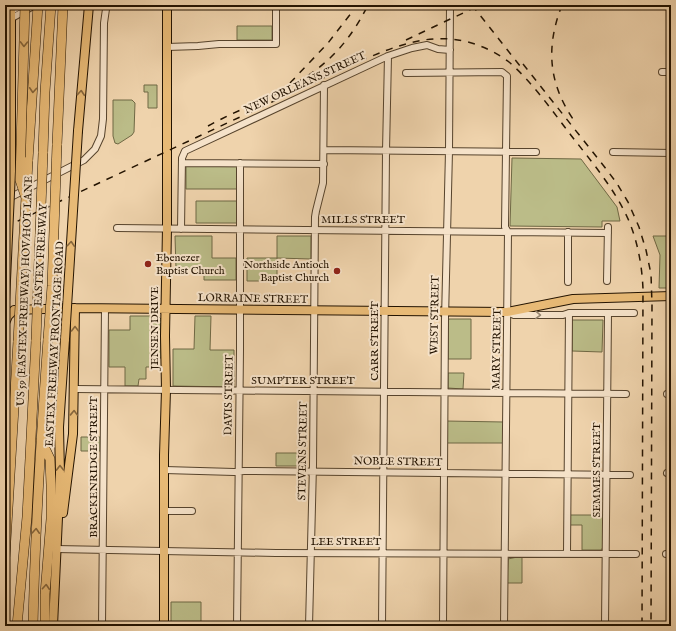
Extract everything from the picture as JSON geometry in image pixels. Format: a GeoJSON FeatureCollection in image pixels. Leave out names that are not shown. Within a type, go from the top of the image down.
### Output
{"type":"FeatureCollection","features":[{"type":"Feature","properties":{"kind":"highway"},"geometry":{"type":"LineString","coordinates":[[25,5],[20,180],[26,198]]}},
{"type":"Feature","properties":{"kind":"highway","name":"EASTEX FREEWAY"},"geometry":{"type":"LineString","coordinates":[[5,558],[37,5]]}},
{"type":"Feature","properties":{"kind":"highway","name":"US 59 (EASTEX FREEWAY) HOV/HOT LANE"},"geometry":{"type":"LineString","coordinates":[[17,626],[27,517],[36,340],[45,92],[51,5]]}},
{"type":"Feature","properties":{"kind":"highway","name":"EASTEX FREEWAY"},"geometry":{"type":"LineString","coordinates":[[33,626],[41,439],[52,286],[63,5]]}},
{"type":"Feature","properties":{"kind":"highway"},"geometry":{"type":"LineString","coordinates":[[41,439],[50,458],[51,485],[51,519],[45,594],[45,626]]}},
{"type":"Feature","properties":{"kind":"main road","name":"EASTEX FREEWAY FRONTAGE ROAD"},"geometry":{"type":"LineString","coordinates":[[56,549],[60,474],[59,427],[78,131],[89,5]]}},
{"type":"Feature","properties":{"kind":"main road","name":"JENSEN DRIVE"},"geometry":{"type":"LineString","coordinates":[[164,626],[167,5]]}},
{"type":"Feature","properties":{"kind":"main road"},"geometry":{"type":"LineString","coordinates":[[5,302],[11,171],[8,14]]}},
{"type":"Feature","properties":{"kind":"main road","name":"LORRAINE STREET"},"geometry":{"type":"LineString","coordinates":[[5,324],[8,316],[14,310],[76,308],[507,312],[573,299],[671,296]]}},
{"type":"Feature","properties":{"kind":"main road"},"geometry":{"type":"LineString","coordinates":[[53,626],[56,549],[60,541],[73,434],[76,308]]}},
{"type":"Feature","properties":{"kind":"street"},"geometry":{"type":"LineString","coordinates":[[8,14],[22,5]]}},
{"type":"Feature","properties":{"kind":"street"},"geometry":{"type":"LineString","coordinates":[[8,14],[37,5]]}},
{"type":"Feature","properties":{"kind":"street"},"geometry":{"type":"LineString","coordinates":[[5,200],[84,160],[95,149],[101,136],[103,119],[104,23],[108,5]]}},
{"type":"Feature","properties":{"kind":"street"},"geometry":{"type":"LineString","coordinates":[[167,47],[219,44],[276,44],[276,5]]}},
{"type":"Feature","properties":{"kind":"street","name":"WEST STREET"},"geometry":{"type":"LineString","coordinates":[[443,626],[444,392],[449,152],[450,5]]}},
{"type":"Feature","properties":{"kind":"street","name":"NEW ORLEANS STREET"},"geometry":{"type":"LineString","coordinates":[[182,163],[182,158],[185,151],[388,56],[427,45],[438,49],[450,50]]}},
{"type":"Feature","properties":{"kind":"street","name":"CARR STREET"},"geometry":{"type":"LineString","coordinates":[[382,626],[388,56]]}},
{"type":"Feature","properties":{"kind":"street"},"geometry":{"type":"LineString","coordinates":[[406,72],[450,72]]}},
{"type":"Feature","properties":{"kind":"street","name":"MARY STREET"},"geometry":{"type":"LineString","coordinates":[[450,72],[499,72],[505,73],[507,76],[505,227],[508,232],[504,626]]}},
{"type":"Feature","properties":{"kind":"street"},"geometry":{"type":"LineString","coordinates":[[662,72],[671,72]]}},
{"type":"Feature","properties":{"kind":"street","name":"STEVENS STREET"},"geometry":{"type":"LineString","coordinates":[[309,626],[313,472],[315,230],[316,211],[321,193],[324,164],[324,85]]}},
{"type":"Feature","properties":{"kind":"street"},"geometry":{"type":"LineString","coordinates":[[324,150],[536,152]]}},
{"type":"Feature","properties":{"kind":"street"},"geometry":{"type":"LineString","coordinates":[[613,152],[671,153]]}},
{"type":"Feature","properties":{"kind":"street"},"geometry":{"type":"LineString","coordinates":[[181,229],[182,163],[324,164]]}},
{"type":"Feature","properties":{"kind":"street","name":"DAVIS STREET"},"geometry":{"type":"LineString","coordinates":[[237,626],[240,163]]}},
{"type":"Feature","properties":{"kind":"street"},"geometry":{"type":"LineString","coordinates":[[5,192],[15,195]]}},
{"type":"Feature","properties":{"kind":"street","name":"MILLS STREET"},"geometry":{"type":"LineString","coordinates":[[117,228],[508,232],[608,230],[607,281]]}},
{"type":"Feature","properties":{"kind":"street"},"geometry":{"type":"LineString","coordinates":[[568,232],[568,282]]}},
{"type":"Feature","properties":{"kind":"street","name":"BRACKENRIDGE STREET"},"geometry":{"type":"LineString","coordinates":[[102,626],[104,550],[105,309]]}},
{"type":"Feature","properties":{"kind":"street","name":"LORRAINE STREET"},"geometry":{"type":"LineString","coordinates":[[507,312],[514,315],[563,315],[568,313],[634,314]]}},
{"type":"Feature","properties":{"kind":"street"},"geometry":{"type":"LineString","coordinates":[[567,554],[568,313]]}},
{"type":"Feature","properties":{"kind":"street","name":"SEMMES STREET"},"geometry":{"type":"LineString","coordinates":[[605,626],[608,313]]}},
{"type":"Feature","properties":{"kind":"street","name":"SUMPTER STREET"},"geometry":{"type":"LineString","coordinates":[[75,389],[626,394]]}},
{"type":"Feature","properties":{"kind":"street","name":"NOBLE STREET"},"geometry":{"type":"LineString","coordinates":[[165,470],[234,472],[630,474]]}},
{"type":"Feature","properties":{"kind":"street"},"geometry":{"type":"LineString","coordinates":[[165,511],[192,512]]}},
{"type":"Feature","properties":{"kind":"street","name":"LEE STREET"},"geometry":{"type":"LineString","coordinates":[[56,549],[238,552],[636,554]]}},
{"type":"Feature","properties":{"kind":"green space"},"geometry":{"type":"Polygon","coordinates":[[[237,26],[272,26],[272,40],[237,40],[237,26]]]}},
{"type":"Feature","properties":{"kind":"green space"},"geometry":{"type":"Polygon","coordinates":[[[144,85],[157,85],[157,108],[148,108],[148,92],[144,92],[144,85]]]}},
{"type":"Feature","properties":{"kind":"green space"},"geometry":{"type":"Polygon","coordinates":[[[113,100],[132,100],[135,103],[134,132],[118,144],[115,143],[113,136],[113,100]]]}},
{"type":"Feature","properties":{"kind":"green space"},"geometry":{"type":"Polygon","coordinates":[[[512,158],[581,159],[617,207],[620,221],[602,221],[602,227],[510,226],[512,158]]]}},
{"type":"Feature","properties":{"kind":"green space"},"geometry":{"type":"Polygon","coordinates":[[[186,166],[237,166],[238,189],[186,189],[186,166]]]}},
{"type":"Feature","properties":{"kind":"green space"},"geometry":{"type":"Polygon","coordinates":[[[196,201],[238,201],[238,223],[196,223],[196,201]]]}},
{"type":"Feature","properties":{"kind":"green space"},"geometry":{"type":"Polygon","coordinates":[[[175,236],[212,236],[212,258],[236,258],[236,280],[204,280],[204,269],[176,269],[175,236]]]}},
{"type":"Feature","properties":{"kind":"green space"},"geometry":{"type":"Polygon","coordinates":[[[277,236],[311,236],[311,259],[277,258],[277,236]]]}},
{"type":"Feature","properties":{"kind":"green space"},"geometry":{"type":"Polygon","coordinates":[[[653,236],[671,236],[671,288],[659,288],[660,255],[653,236]]]}},
{"type":"Feature","properties":{"kind":"green space"},"geometry":{"type":"Polygon","coordinates":[[[247,258],[277,258],[277,281],[247,281],[247,258]]]}},
{"type":"Feature","properties":{"kind":"green space"},"geometry":{"type":"Polygon","coordinates":[[[130,316],[158,316],[161,319],[161,358],[152,358],[152,367],[146,367],[146,379],[139,379],[138,386],[125,386],[125,367],[109,367],[109,330],[130,330],[130,316]]]}},
{"type":"Feature","properties":{"kind":"green space"},"geometry":{"type":"Polygon","coordinates":[[[195,316],[211,316],[210,350],[234,350],[234,387],[173,386],[173,349],[194,349],[195,316]]]}},
{"type":"Feature","properties":{"kind":"green space"},"geometry":{"type":"Polygon","coordinates":[[[449,319],[471,319],[471,359],[448,359],[449,319]]]}},
{"type":"Feature","properties":{"kind":"green space"},"geometry":{"type":"Polygon","coordinates":[[[572,320],[603,320],[602,352],[572,351],[572,320]]]}},
{"type":"Feature","properties":{"kind":"green space"},"geometry":{"type":"Polygon","coordinates":[[[448,373],[464,373],[463,389],[448,388],[448,373]]]}},
{"type":"Feature","properties":{"kind":"green space"},"geometry":{"type":"Polygon","coordinates":[[[446,421],[504,422],[504,443],[446,443],[446,421]]]}},
{"type":"Feature","properties":{"kind":"green space"},"geometry":{"type":"Polygon","coordinates":[[[81,437],[100,437],[100,451],[81,451],[81,437]]]}},
{"type":"Feature","properties":{"kind":"green space"},"geometry":{"type":"Polygon","coordinates":[[[276,453],[306,453],[306,466],[276,466],[276,453]]]}},
{"type":"Feature","properties":{"kind":"green space"},"geometry":{"type":"Polygon","coordinates":[[[668,480],[671,480],[671,548],[668,548],[668,480]]]}},
{"type":"Feature","properties":{"kind":"green space"},"geometry":{"type":"Polygon","coordinates":[[[569,515],[604,515],[604,546],[601,550],[582,550],[582,525],[569,525],[569,515]]]}},
{"type":"Feature","properties":{"kind":"green space"},"geometry":{"type":"Polygon","coordinates":[[[522,556],[522,583],[507,583],[508,559],[522,556]]]}},
{"type":"Feature","properties":{"kind":"green space"},"geometry":{"type":"Polygon","coordinates":[[[667,561],[671,561],[671,626],[667,626],[667,561]]]}},
{"type":"Feature","properties":{"kind":"green space"},"geometry":{"type":"Polygon","coordinates":[[[171,602],[201,602],[201,626],[171,625],[171,602]]]}},
{"type":"Feature","properties":{"kind":"railway"},"geometry":{"type":"LineString","coordinates":[[208,126],[281,91],[312,73],[325,63],[348,38],[368,5]]}},
{"type":"Feature","properties":{"kind":"railway"},"geometry":{"type":"LineString","coordinates":[[472,5],[524,71]]}},
{"type":"Feature","properties":{"kind":"railway"},"geometry":{"type":"LineString","coordinates":[[406,40],[480,5]]}},
{"type":"Feature","properties":{"kind":"railway"},"geometry":{"type":"LineString","coordinates":[[562,5],[553,35],[552,64],[558,91],[573,119]]}},
{"type":"Feature","properties":{"kind":"railway"},"geometry":{"type":"LineString","coordinates":[[290,83],[328,43],[352,12]]}},
{"type":"Feature","properties":{"kind":"railway"},"geometry":{"type":"LineString","coordinates":[[360,61],[387,50],[413,42],[440,39],[454,39],[468,42],[495,53],[509,62],[526,78],[541,96],[602,176],[617,198],[629,221],[641,263],[643,289],[642,626]]}},
{"type":"Feature","properties":{"kind":"railway"},"geometry":{"type":"LineString","coordinates":[[5,227],[364,59]]}},
{"type":"Feature","properties":{"kind":"railway"},"geometry":{"type":"LineString","coordinates":[[523,64],[616,182],[628,202],[639,227],[646,250],[651,274],[652,305],[651,626]]}},
{"type":"Feature","properties":{"kind":"place","name":"Ebenezer Baptist Church"},"geometry":{"type":"Point","coordinates":[148,264]}},
{"type":"Feature","properties":{"kind":"place","name":"Northside Antioch Baptist Church"},"geometry":{"type":"Point","coordinates":[337,271]}}]}
